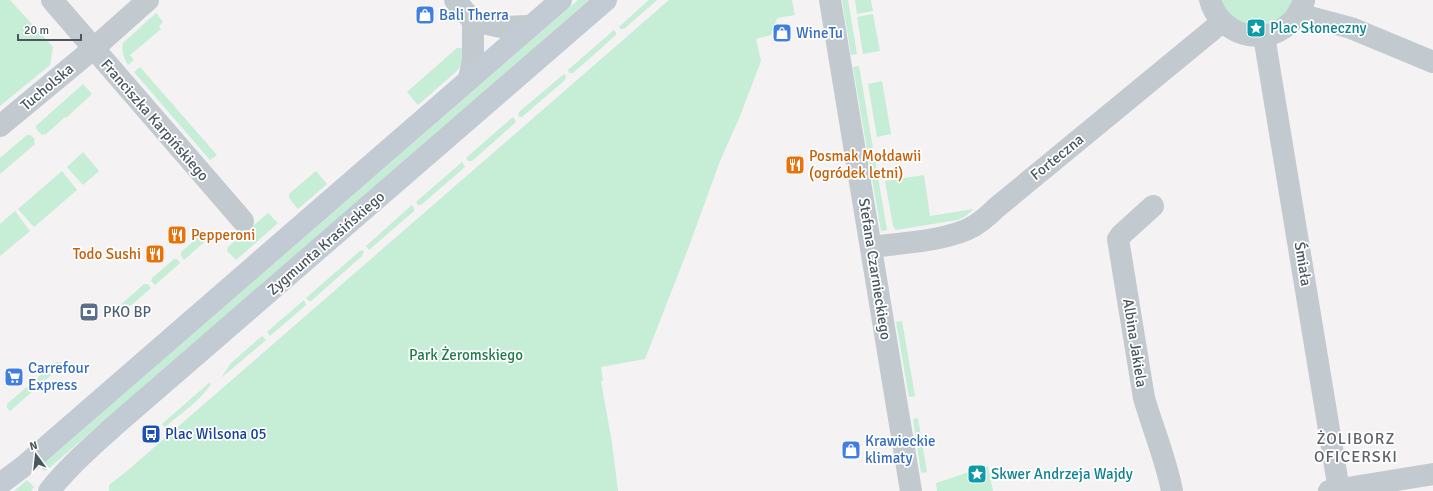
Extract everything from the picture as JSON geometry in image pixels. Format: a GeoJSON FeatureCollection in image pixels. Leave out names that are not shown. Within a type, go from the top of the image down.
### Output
{"type":"FeatureCollection","features":[{"type":"Feature","properties":{"kind":"main road","name":"Zygmunta Krasińskiego"},"geometry":{"type":"LineString","coordinates":[[0,484],[33,458],[560,0]]}},
{"type":"Feature","properties":{"kind":"main road","name":"Zygmunta Krasińskiego"},"geometry":{"type":"LineString","coordinates":[[53,486],[113,427],[606,0]]}},
{"type":"Feature","properties":{"kind":"main road"},"geometry":{"type":"LineString","coordinates":[[33,458],[31,464],[35,477],[45,484],[52,484],[53,486]]}},
{"type":"Feature","properties":{"kind":"street","name":"Franciszka Karpińskiego"},"geometry":{"type":"LineString","coordinates":[[52,0],[243,221]]}},
{"type":"Feature","properties":{"kind":"street","name":"Tucholska"},"geometry":{"type":"LineString","coordinates":[[0,126],[93,49],[148,0]]}},
{"type":"Feature","properties":{"kind":"street"},"geometry":{"type":"LineString","coordinates":[[455,0],[473,21],[501,27],[530,26]]}},
{"type":"Feature","properties":{"kind":"street","name":"Stefana Czarnieckiego"},"geometry":{"type":"LineString","coordinates":[[830,0],[911,491]]}},
{"type":"Feature","properties":{"kind":"street"},"geometry":{"type":"LineString","coordinates":[[1210,0],[1212,8],[1222,22],[1234,30],[1248,36],[1264,36],[1276,32],[1289,25],[1302,7],[1433,62]]}},
{"type":"Feature","properties":{"kind":"street"},"geometry":{"type":"LineString","coordinates":[[469,79],[473,60],[473,21]]}},
{"type":"Feature","properties":{"kind":"street","name":"Forteczna"},"geometry":{"type":"LineString","coordinates":[[871,247],[930,239],[954,234],[973,227],[1222,22]]}},
{"type":"Feature","properties":{"kind":"street","name":"Śmiała"},"geometry":{"type":"LineString","coordinates":[[1264,36],[1338,478],[1335,490]]}},
{"type":"Feature","properties":{"kind":"street","name":"Albina Jakiela"},"geometry":{"type":"LineString","coordinates":[[1153,206],[1118,239],[1144,398],[1166,462],[1172,491]]}},
{"type":"Feature","properties":{"kind":"street"},"geometry":{"type":"LineString","coordinates":[[1335,490],[1433,474]]}},
{"type":"Feature","properties":{"kind":"green space"},"geometry":{"type":"Polygon","coordinates":[[[0,0],[10,0],[53,47],[50,65],[0,106],[0,0]]]}},
{"type":"Feature","properties":{"kind":"green space"},"geometry":{"type":"Polygon","coordinates":[[[578,0],[589,0],[47,470],[44,471],[42,469],[43,464],[578,0]]]}},
{"type":"Feature","properties":{"kind":"green space"},"geometry":{"type":"Polygon","coordinates":[[[649,0],[657,0],[624,29],[620,29],[619,27],[649,0]]]}},
{"type":"Feature","properties":{"kind":"green space","name":"Park Żeromskiego"},"geometry":{"type":"Polygon","coordinates":[[[669,0],[792,0],[795,15],[777,18],[771,35],[756,39],[761,61],[740,116],[720,161],[688,249],[645,359],[601,367],[603,381],[601,381],[612,443],[618,491],[109,491],[109,485],[127,471],[669,0]]]}},
{"type":"Feature","properties":{"kind":"green space"},"geometry":{"type":"Polygon","coordinates":[[[842,0],[848,0],[857,54],[851,55],[842,0]]]}},
{"type":"Feature","properties":{"kind":"green space"},"geometry":{"type":"Polygon","coordinates":[[[855,0],[871,0],[873,11],[857,14],[855,0]]]}},
{"type":"Feature","properties":{"kind":"green space"},"geometry":{"type":"Polygon","coordinates":[[[1217,0],[1296,0],[1289,14],[1266,28],[1238,24],[1217,0]]]}},
{"type":"Feature","properties":{"kind":"green space"},"geometry":{"type":"Polygon","coordinates":[[[156,13],[163,22],[159,26],[161,29],[130,55],[134,60],[128,65],[123,54],[123,43],[156,13]]]}},
{"type":"Feature","properties":{"kind":"green space"},"geometry":{"type":"Polygon","coordinates":[[[873,14],[880,51],[863,54],[857,17],[873,14]]]}},
{"type":"Feature","properties":{"kind":"green space"},"geometry":{"type":"Polygon","coordinates":[[[614,30],[616,35],[573,73],[569,73],[568,70],[614,30]]]}},
{"type":"Feature","properties":{"kind":"green space"},"geometry":{"type":"Polygon","coordinates":[[[457,48],[462,48],[464,58],[458,70],[418,105],[407,92],[457,48]]]}},
{"type":"Feature","properties":{"kind":"green space"},"geometry":{"type":"Polygon","coordinates":[[[859,66],[887,230],[881,231],[853,67],[859,66]]]}},
{"type":"Feature","properties":{"kind":"green space"},"geometry":{"type":"Polygon","coordinates":[[[140,67],[217,155],[210,160],[134,72],[140,67]]]}},
{"type":"Feature","properties":{"kind":"green space"},"geometry":{"type":"Polygon","coordinates":[[[564,74],[566,76],[565,80],[522,117],[519,117],[519,112],[564,74]]]}},
{"type":"Feature","properties":{"kind":"green space"},"geometry":{"type":"Polygon","coordinates":[[[882,81],[891,134],[877,137],[868,84],[882,81]]]}},
{"type":"Feature","properties":{"kind":"green space"},"geometry":{"type":"Polygon","coordinates":[[[83,84],[92,94],[66,118],[65,117],[45,135],[42,135],[37,130],[36,126],[83,84]]]}},
{"type":"Feature","properties":{"kind":"green space"},"geometry":{"type":"Polygon","coordinates":[[[513,117],[516,121],[515,123],[472,161],[468,161],[466,158],[513,117]]]}},
{"type":"Feature","properties":{"kind":"green space"},"geometry":{"type":"Polygon","coordinates":[[[27,135],[31,135],[35,140],[35,144],[0,174],[0,158],[27,135]]]}},
{"type":"Feature","properties":{"kind":"green space"},"geometry":{"type":"Polygon","coordinates":[[[83,152],[99,171],[83,185],[67,167],[83,152]]]}},
{"type":"Feature","properties":{"kind":"green space"},"geometry":{"type":"Polygon","coordinates":[[[462,162],[465,167],[421,205],[418,205],[416,202],[462,162]]]}},
{"type":"Feature","properties":{"kind":"green space"},"geometry":{"type":"Polygon","coordinates":[[[62,171],[77,190],[34,227],[18,209],[62,171]]]}},
{"type":"Feature","properties":{"kind":"green space"},"geometry":{"type":"Polygon","coordinates":[[[316,171],[327,184],[298,209],[289,198],[289,194],[316,171]]]}},
{"type":"Feature","properties":{"kind":"green space"},"geometry":{"type":"Polygon","coordinates":[[[924,175],[930,216],[974,209],[964,217],[957,220],[896,230],[893,226],[885,181],[924,175]]]}},
{"type":"Feature","properties":{"kind":"green space"},"geometry":{"type":"Polygon","coordinates":[[[412,205],[414,211],[369,250],[366,246],[412,205]]]}},
{"type":"Feature","properties":{"kind":"green space"},"geometry":{"type":"Polygon","coordinates":[[[15,211],[30,231],[0,256],[0,224],[15,211]]]}},
{"type":"Feature","properties":{"kind":"green space"},"geometry":{"type":"Polygon","coordinates":[[[268,213],[278,223],[236,260],[227,251],[228,247],[268,213]]]}},
{"type":"Feature","properties":{"kind":"green space"},"geometry":{"type":"Polygon","coordinates":[[[202,234],[205,234],[209,238],[184,260],[181,256],[181,252],[202,234]]]}},
{"type":"Feature","properties":{"kind":"green space"},"geometry":{"type":"Polygon","coordinates":[[[361,250],[364,251],[362,256],[311,301],[306,298],[361,250]]]}},
{"type":"Feature","properties":{"kind":"green space"},"geometry":{"type":"Polygon","coordinates":[[[174,259],[177,259],[180,263],[155,285],[151,281],[152,278],[174,259]]]}},
{"type":"Feature","properties":{"kind":"green space"},"geometry":{"type":"Polygon","coordinates":[[[144,284],[148,284],[151,288],[120,315],[115,310],[144,284]]]}},
{"type":"Feature","properties":{"kind":"green space"},"geometry":{"type":"Polygon","coordinates":[[[304,300],[306,305],[270,336],[267,332],[304,300]]]}},
{"type":"Feature","properties":{"kind":"green space"},"geometry":{"type":"Polygon","coordinates":[[[902,321],[915,396],[909,397],[896,322],[902,321]]]}},
{"type":"Feature","properties":{"kind":"green space"},"geometry":{"type":"Polygon","coordinates":[[[262,336],[266,340],[221,378],[231,363],[262,336]]]}},
{"type":"Feature","properties":{"kind":"green space"},"geometry":{"type":"Polygon","coordinates":[[[56,362],[60,362],[63,365],[38,386],[36,384],[36,379],[56,362]]]}},
{"type":"Feature","properties":{"kind":"green space"},"geometry":{"type":"Polygon","coordinates":[[[209,383],[211,384],[190,407],[165,427],[162,424],[209,383]]]}},
{"type":"Feature","properties":{"kind":"green space"},"geometry":{"type":"Polygon","coordinates":[[[28,386],[32,387],[34,390],[10,411],[7,408],[7,404],[28,386]]]}},
{"type":"Feature","properties":{"kind":"green space"},"geometry":{"type":"Polygon","coordinates":[[[918,418],[927,472],[921,473],[913,419],[918,418]]]}},
{"type":"Feature","properties":{"kind":"green space","name":"Skwer Andrzeja Wajdy"},"geometry":{"type":"Polygon","coordinates":[[[988,466],[993,491],[937,491],[936,483],[988,466]]]}},
{"type":"Feature","properties":{"kind":"green space"},"geometry":{"type":"Polygon","coordinates":[[[27,480],[34,487],[31,491],[14,491],[27,480]]]}},
{"type":"Feature","properties":{"kind":"place","name":"Bali Therra"},"geometry":{"type":"Point","coordinates":[425,15]}},
{"type":"Feature","properties":{"kind":"place","name":"Plac Słoneczny"},"geometry":{"type":"Point","coordinates":[1256,28]}},
{"type":"Feature","properties":{"kind":"place","name":"WineTu"},"geometry":{"type":"Point","coordinates":[782,33]}},
{"type":"Feature","properties":{"kind":"place","name":"Posmak Mołdawii (ogródek letni)"},"geometry":{"type":"Point","coordinates":[795,165]}},
{"type":"Feature","properties":{"kind":"place","name":"Pepperoni"},"geometry":{"type":"Point","coordinates":[177,235]}},
{"type":"Feature","properties":{"kind":"place","name":"Todo Sushi"},"geometry":{"type":"Point","coordinates":[155,254]}},
{"type":"Feature","properties":{"kind":"place","name":"PKO BP"},"geometry":{"type":"Point","coordinates":[89,312]}},
{"type":"Feature","properties":{"kind":"place","name":"Carrefour Express"},"geometry":{"type":"Point","coordinates":[14,377]}},
{"type":"Feature","properties":{"kind":"place","name":"Plac Wilsona 05"},"geometry":{"type":"Point","coordinates":[151,434]}},
{"type":"Feature","properties":{"kind":"place","name":"Krawieckie klimaty"},"geometry":{"type":"Point","coordinates":[851,450]}},
{"type":"Feature","properties":{"kind":"place","name":"Skwer Andrzeja Wajdy"},"geometry":{"type":"Point","coordinates":[977,474]}},
{"type":"Feature","properties":{"kind":"district","name":"ŻOLIBORZ OFICERSKI"},"geometry":{"type":"Point","coordinates":[1356,447]}}]}
